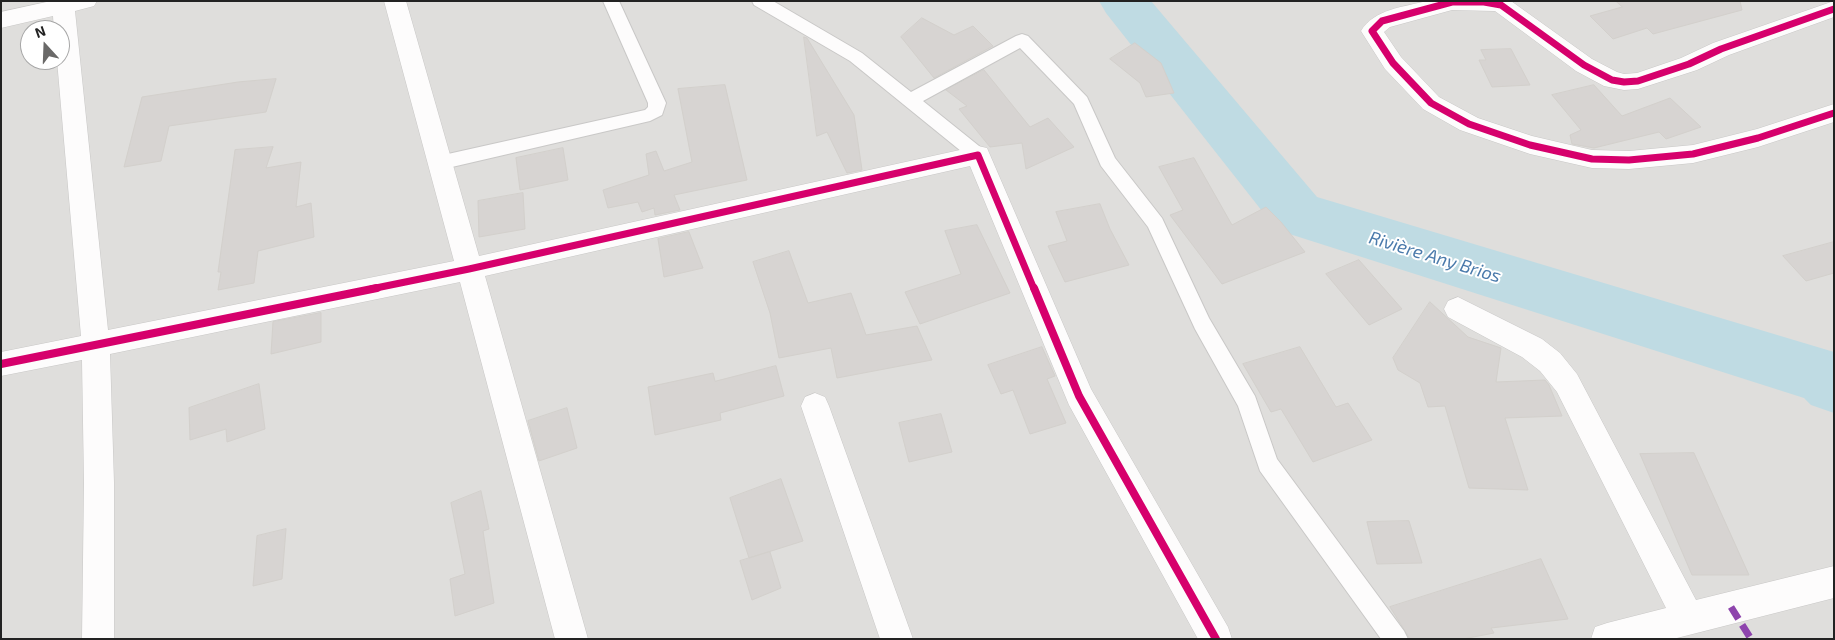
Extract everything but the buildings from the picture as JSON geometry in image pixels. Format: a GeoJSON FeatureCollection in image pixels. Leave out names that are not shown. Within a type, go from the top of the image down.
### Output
{"type":"FeatureCollection","features":[{"type":"Feature","properties":{"kind":"street"},"geometry":{"type":"LineString","coordinates":[[395,1],[572,639]]}},
{"type":"Feature","properties":{"kind":"street"},"geometry":{"type":"LineString","coordinates":[[1834,8],[1721,50],[1689,64],[1638,81],[1624,82],[1612,80],[1584,65],[1501,5],[1484,2],[1452,2],[1382,21],[1372,32],[1393,63],[1431,103],[1469,124],[1530,145],[1592,159],[1629,160],[1693,154],[1758,138],[1834,113]]}},
{"type":"Feature","properties":{"kind":"street"},"geometry":{"type":"LineString","coordinates":[[1,20],[71,3],[96,345],[98,639]]}},
{"type":"Feature","properties":{"kind":"street"},"geometry":{"type":"LineString","coordinates":[[1,364],[469,270],[978,155],[1079,396],[1216,639]]}},
{"type":"Feature","properties":{"kind":"street"},"geometry":{"type":"LineString","coordinates":[[1458,309],[1532,348],[1550,362],[1567,383],[1688,618]]}},
{"type":"Feature","properties":{"kind":"street"},"geometry":{"type":"LineString","coordinates":[[815,406],[897,639]]}},
{"type":"Feature","properties":{"kind":"street"},"geometry":{"type":"LineString","coordinates":[[1607,639],[1834,582]]}},
{"type":"Feature","properties":{"kind":"lane"},"geometry":{"type":"LineString","coordinates":[[439,163],[650,116],[656,110],[657,103],[611,1]]}},
{"type":"Feature","properties":{"kind":"lane"},"geometry":{"type":"LineString","coordinates":[[760,1],[856,57],[978,155]]}},
{"type":"Feature","properties":{"kind":"lane"},"geometry":{"type":"LineString","coordinates":[[911,100],[1022,40],[1081,101],[1107,161],[1155,223],[1202,323],[1248,403],[1268,464],[1396,639]]}},
{"type":"Feature","properties":{"kind":"shaded area"},"geometry":{"type":"Polygon","coordinates":[[[1,1],[1834,1],[1834,639],[1,639],[1,1]]]}},
{"type":"Feature","properties":{"kind":"waterway","name":"Rivière Any Brios"},"geometry":{"type":"LineString","coordinates":[[1123,1],[1297,214],[1825,377],[1834,385]]}},
{"type":"Feature","properties":{"kind":"marked path"},"geometry":{"type":"LineString","coordinates":[[1731,607],[1751,639]]}},
{"type":"Feature","properties":{"kind":"cycle path"},"geometry":{"type":"LineString","coordinates":[[1834,9],[1721,49],[1689,64],[1638,81],[1624,82],[1612,80],[1584,65],[1501,5],[1484,2],[1452,2],[1382,21],[1372,31],[1393,63],[1431,103],[1469,124],[1530,145],[1592,159],[1629,160],[1693,154],[1758,138],[1834,113]]}},
{"type":"Feature","properties":{"kind":"cycle path"},"geometry":{"type":"LineString","coordinates":[[1,364],[469,269],[978,155],[1079,396],[1216,639]]}}]}
